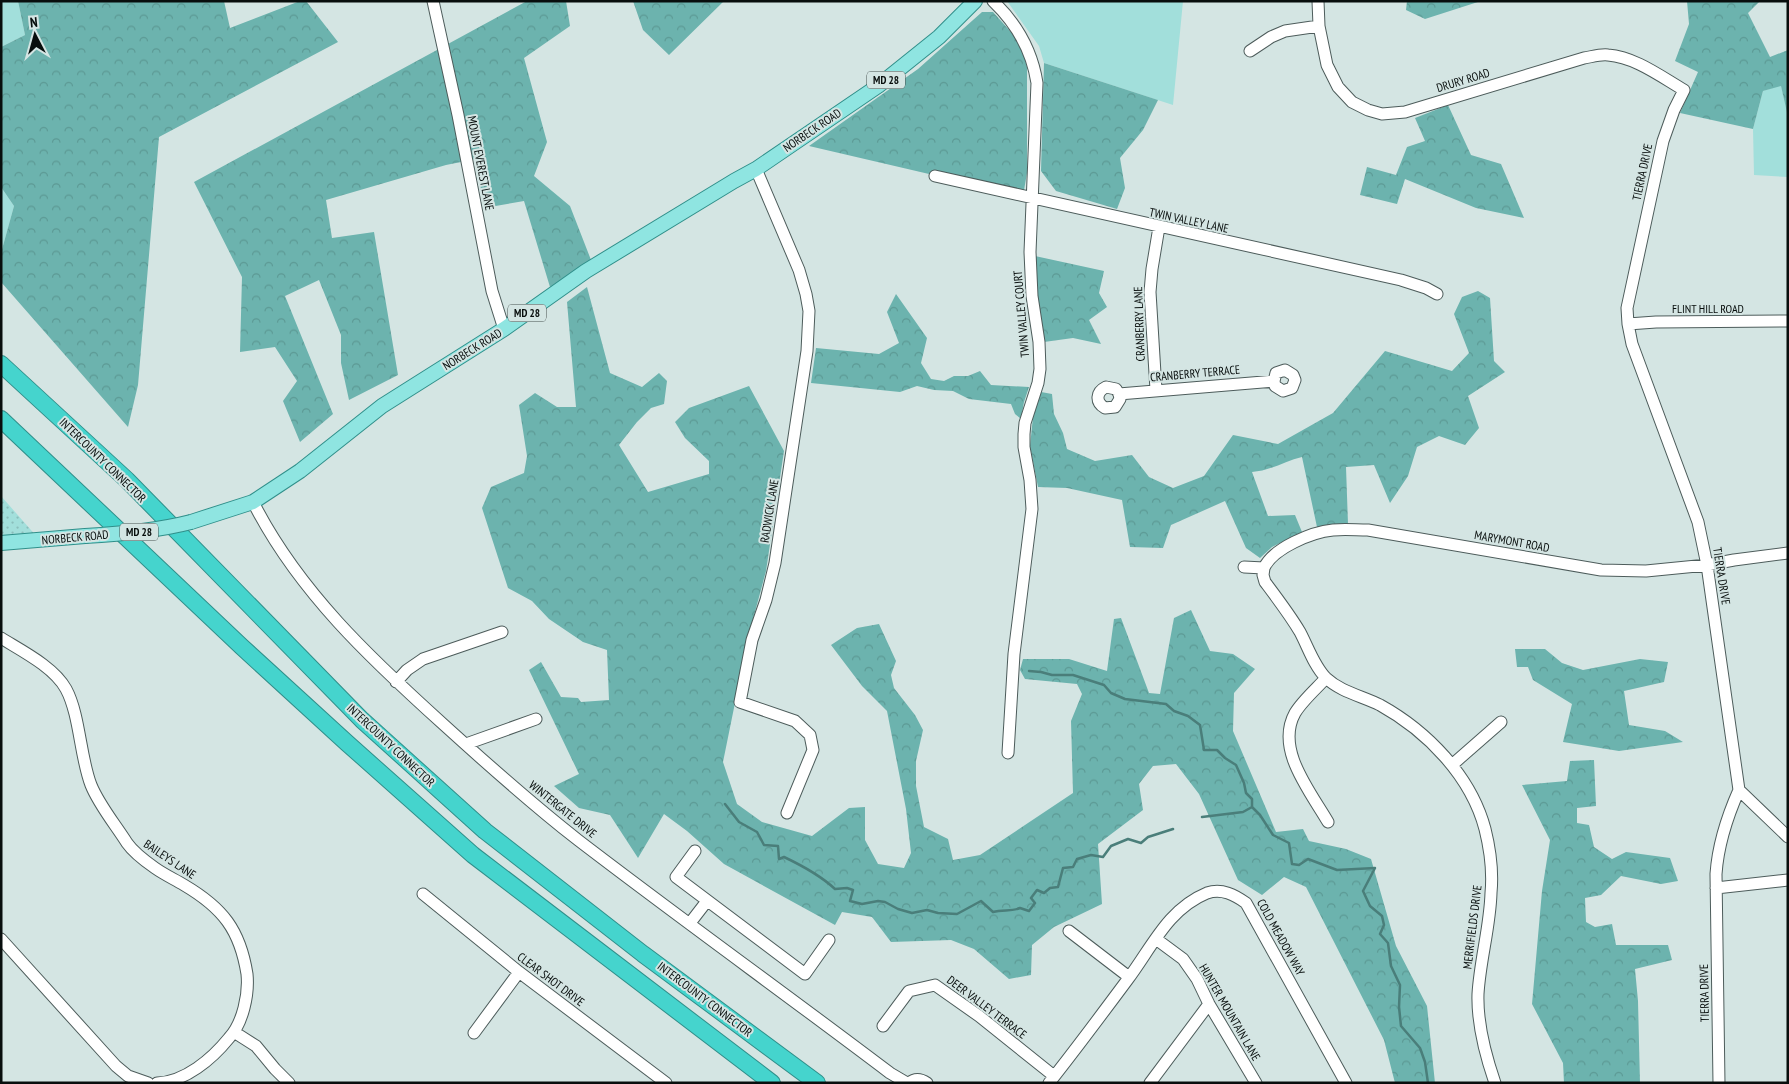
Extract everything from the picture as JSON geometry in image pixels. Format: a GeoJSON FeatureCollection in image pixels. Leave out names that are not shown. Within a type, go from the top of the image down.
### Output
{"type":"FeatureCollection","features":[{"type":"Feature","properties":{"kind":"highway","name":"INTERCOUNTY CONNECTOR"},"geometry":{"type":"LineString","coordinates":[[1,364],[127,480],[362,720],[485,830],[643,954],[817,1083]]}},
{"type":"Feature","properties":{"kind":"highway"},"geometry":{"type":"LineString","coordinates":[[1,419],[256,660],[473,855],[772,1083]]}},
{"type":"Feature","properties":{"kind":"main road","name":"NORBECK ROAD"},"geometry":{"type":"LineString","coordinates":[[1,543],[168,528],[253,502],[300,471],[382,406],[504,329],[586,271],[756,169],[878,86],[939,37],[975,1]]}},
{"type":"Feature","properties":{"kind":"street","name":"MOUNT EVEREST LANE"},"geometry":{"type":"LineString","coordinates":[[433,1],[458,115],[492,291],[504,329]]}},
{"type":"Feature","properties":{"kind":"street","name":"TWIN VALLEY COURT"},"geometry":{"type":"LineString","coordinates":[[993,1],[1023,37],[1034,66],[1037,83],[1030,273],[1039,342],[1040,370],[1024,434],[1032,509],[1014,654],[1008,753]]}},
{"type":"Feature","properties":{"kind":"street","name":"DRURY ROAD"},"geometry":{"type":"LineString","coordinates":[[1318,1],[1319,26],[1327,65],[1338,87],[1352,102],[1382,114],[1405,112],[1584,58],[1606,55],[1620,57],[1636,63],[1684,90]]}},
{"type":"Feature","properties":{"kind":"street"},"geometry":{"type":"LineString","coordinates":[[1250,51],[1271,37],[1285,31],[1319,26]]}},
{"type":"Feature","properties":{"kind":"street","name":"TIERRA DRIVE"},"geometry":{"type":"LineString","coordinates":[[1684,90],[1663,141],[1627,308],[1632,344],[1698,522],[1707,565],[1739,790],[1732,804],[1717,858],[1719,1083]]}},
{"type":"Feature","properties":{"kind":"street","name":"RADWICK LANE"},"geometry":{"type":"LineString","coordinates":[[756,169],[799,270],[809,311],[807,350],[775,563],[766,600],[752,640],[740,702],[795,722],[810,735],[813,750],[787,813]]}},
{"type":"Feature","properties":{"kind":"street","name":"TWIN VALLEY LANE"},"geometry":{"type":"LineString","coordinates":[[935,176],[1401,280],[1426,288],[1436,294]]}},
{"type":"Feature","properties":{"kind":"street","name":"CRANBERRY LANE"},"geometry":{"type":"LineString","coordinates":[[1156,390],[1150,292],[1159,227]]}},
{"type":"Feature","properties":{"kind":"street","name":"FLINT HILL ROAD"},"geometry":{"type":"LineString","coordinates":[[1628,324],[1788,321]]}},
{"type":"Feature","properties":{"kind":"street","name":"CRANBERRY TERRACE"},"geometry":{"type":"LineString","coordinates":[[1119,394],[1274,381]]}},
{"type":"Feature","properties":{"kind":"street","name":"WINTERGATE DRIVE"},"geometry":{"type":"LineString","coordinates":[[253,502],[279,548],[308,587],[335,619],[396,682],[577,839],[890,1073],[908,1083]]}},
{"type":"Feature","properties":{"kind":"street","name":"MARYMONT ROAD"},"geometry":{"type":"LineString","coordinates":[[1264,568],[1267,560],[1274,554],[1302,538],[1331,530],[1352,529],[1368,530],[1601,570],[1646,571],[1707,565],[1788,553]]}},
{"type":"Feature","properties":{"kind":"street"},"geometry":{"type":"LineString","coordinates":[[1244,567],[1264,568]]}},
{"type":"Feature","properties":{"kind":"street","name":"MERRIFIELDS DRIVE"},"geometry":{"type":"LineString","coordinates":[[1264,568],[1265,582],[1299,630],[1317,666],[1326,678],[1340,688],[1379,705],[1402,719],[1431,742],[1466,784],[1479,811],[1485,829],[1490,856],[1491,893],[1480,968],[1478,996],[1480,1023],[1487,1060],[1495,1083]]}},
{"type":"Feature","properties":{"kind":"street"},"geometry":{"type":"LineString","coordinates":[[396,682],[407,670],[424,659],[502,632]]}},
{"type":"Feature","properties":{"kind":"street","name":"BAILEYS LANE"},"geometry":{"type":"LineString","coordinates":[[1,638],[47,668],[66,688],[91,784],[129,846],[140,857],[168,877],[184,885],[216,907],[234,930],[244,954],[247,979],[242,1013],[234,1032],[217,1052],[193,1070],[179,1077],[157,1083]]}},
{"type":"Feature","properties":{"kind":"street"},"geometry":{"type":"LineString","coordinates":[[1326,678],[1296,712],[1289,735],[1290,750],[1299,771],[1328,822]]}},
{"type":"Feature","properties":{"kind":"street"},"geometry":{"type":"LineString","coordinates":[[466,744],[536,719]]}},
{"type":"Feature","properties":{"kind":"street"},"geometry":{"type":"LineString","coordinates":[[1452,765],[1502,722]]}},
{"type":"Feature","properties":{"kind":"street"},"geometry":{"type":"LineString","coordinates":[[1739,790],[1788,837]]}},
{"type":"Feature","properties":{"kind":"street"},"geometry":{"type":"LineString","coordinates":[[695,851],[676,877],[805,974],[829,940]]}},
{"type":"Feature","properties":{"kind":"street"},"geometry":{"type":"LineString","coordinates":[[1716,888],[1788,880]]}},
{"type":"Feature","properties":{"kind":"street","name":"COLD MEADOW WAY"},"geometry":{"type":"LineString","coordinates":[[1051,1079],[1129,977],[1170,918],[1186,905],[1209,892],[1223,892],[1235,894],[1246,903],[1346,1083]]}},
{"type":"Feature","properties":{"kind":"street","name":"CLEAR SHOT DRIVE"},"geometry":{"type":"LineString","coordinates":[[423,894],[518,972],[660,1081]]}},
{"type":"Feature","properties":{"kind":"street"},"geometry":{"type":"LineString","coordinates":[[690,923],[707,901]]}},
{"type":"Feature","properties":{"kind":"street"},"geometry":{"type":"LineString","coordinates":[[1069,932],[1129,977]]}},
{"type":"Feature","properties":{"kind":"street","name":"HUNTER MOUNTAIN LANE"},"geometry":{"type":"LineString","coordinates":[[1156,938],[1183,959],[1197,980],[1255,1083]]}},
{"type":"Feature","properties":{"kind":"street"},"geometry":{"type":"LineString","coordinates":[[1,939],[116,1066],[128,1076],[148,1083]]}},
{"type":"Feature","properties":{"kind":"street"},"geometry":{"type":"LineString","coordinates":[[474,1033],[518,972]]}},
{"type":"Feature","properties":{"kind":"street","name":"DEER VALLEY TERRACE"},"geometry":{"type":"LineString","coordinates":[[883,1026],[909,991],[935,985],[979,1016],[1051,1079]]}},
{"type":"Feature","properties":{"kind":"street"},"geometry":{"type":"LineString","coordinates":[[1150,1083],[1209,1004]]}},
{"type":"Feature","properties":{"kind":"street"},"geometry":{"type":"LineString","coordinates":[[234,1032],[256,1046],[289,1083]]}},
{"type":"Feature","properties":{"kind":"street"},"geometry":{"type":"LineString","coordinates":[[908,1083],[915,1079],[920,1079],[927,1083]]}},
{"type":"Feature","properties":{"kind":"shaded area"},"geometry":{"type":"Polygon","coordinates":[[[1,1],[18,1],[25,35],[1,47],[1,1]]]}},
{"type":"Feature","properties":{"kind":"shaded area"},"geometry":{"type":"Polygon","coordinates":[[[1007,1],[1183,1],[1173,105],[1044,63],[1039,46],[1007,1]]]}},
{"type":"Feature","properties":{"kind":"shaded area"},"geometry":{"type":"Polygon","coordinates":[[[1781,85],[1788,117],[1788,177],[1754,175],[1753,129],[1763,91],[1781,85]]]}},
{"type":"Feature","properties":{"kind":"shaded area"},"geometry":{"type":"Polygon","coordinates":[[[1,187],[14,206],[1,253],[1,187]]]}},
{"type":"Feature","properties":{"kind":"shaded area"},"geometry":{"type":"Polygon","coordinates":[[[1,496],[38,538],[1,540],[1,496]]]}},
{"type":"Feature","properties":{"kind":"green space"},"geometry":{"type":"Polygon","coordinates":[[[18,1],[224,1],[230,28],[300,1],[306,1],[338,42],[159,137],[138,385],[128,427],[1,282],[1,253],[14,206],[1,187],[1,47],[25,35],[18,1]]]}},
{"type":"Feature","properties":{"kind":"green space"},"geometry":{"type":"Polygon","coordinates":[[[527,1],[566,1],[570,26],[524,58],[547,142],[534,176],[570,206],[591,260],[550,287],[524,201],[484,208],[476,159],[446,165],[326,200],[332,238],[374,232],[398,375],[349,400],[341,363],[341,335],[319,280],[285,296],[333,414],[300,442],[283,401],[297,381],[275,347],[240,352],[242,277],[194,182],[527,1]]]}},
{"type":"Feature","properties":{"kind":"green space"},"geometry":{"type":"Polygon","coordinates":[[[633,1],[724,1],[669,55],[643,30],[633,1]]]}},
{"type":"Feature","properties":{"kind":"green space"},"geometry":{"type":"Polygon","coordinates":[[[1407,1],[1481,1],[1425,19],[1406,10],[1407,1]]]}},
{"type":"Feature","properties":{"kind":"green space"},"geometry":{"type":"Polygon","coordinates":[[[1687,1],[1760,1],[1748,13],[1770,57],[1788,50],[1788,117],[1781,86],[1763,91],[1753,129],[1680,113],[1698,72],[1675,61],[1689,24],[1687,1]]]}},
{"type":"Feature","properties":{"kind":"green space"},"geometry":{"type":"Polygon","coordinates":[[[982,12],[993,12],[1021,43],[1027,67],[1027,173],[1023,196],[809,146],[918,69],[982,12]]]}},
{"type":"Feature","properties":{"kind":"green space"},"geometry":{"type":"Polygon","coordinates":[[[1044,63],[1158,100],[1143,130],[1120,158],[1125,188],[1117,209],[1056,191],[1041,171],[1044,63]]]}},
{"type":"Feature","properties":{"kind":"green space"},"geometry":{"type":"Polygon","coordinates":[[[1448,105],[1471,155],[1501,164],[1524,218],[1476,208],[1405,179],[1397,204],[1360,195],[1367,167],[1396,175],[1407,147],[1425,141],[1415,118],[1448,105]]]}},
{"type":"Feature","properties":{"kind":"green space"},"geometry":{"type":"Polygon","coordinates":[[[1035,256],[1104,271],[1099,293],[1107,307],[1089,320],[1101,344],[1073,338],[1044,342],[1038,307],[1035,256]]]}},
{"type":"Feature","properties":{"kind":"green space"},"geometry":{"type":"Polygon","coordinates":[[[587,287],[610,373],[642,387],[659,373],[667,381],[664,404],[651,408],[619,445],[648,492],[709,474],[709,461],[685,438],[675,422],[689,408],[749,386],[784,451],[766,571],[749,634],[723,762],[737,804],[762,822],[812,836],[849,808],[865,807],[865,840],[878,864],[904,868],[911,853],[906,809],[887,711],[862,686],[831,645],[857,628],[879,624],[896,661],[891,675],[894,688],[915,715],[923,730],[916,761],[916,786],[924,827],[948,839],[953,860],[980,855],[1073,793],[1071,721],[1082,694],[1077,684],[1025,679],[1020,670],[1023,659],[1069,659],[1107,671],[1114,619],[1121,618],[1149,693],[1160,694],[1174,618],[1191,610],[1210,651],[1233,654],[1255,669],[1234,693],[1233,731],[1276,832],[1303,829],[1309,841],[1346,849],[1371,859],[1396,946],[1427,1006],[1435,1083],[1395,1083],[1384,1040],[1306,887],[1284,877],[1262,895],[1238,880],[1199,794],[1176,764],[1153,766],[1139,784],[1143,810],[1098,844],[1102,904],[1054,927],[1032,945],[1031,975],[1009,979],[974,949],[951,940],[891,942],[872,917],[842,912],[835,925],[724,864],[687,831],[664,814],[638,858],[610,815],[579,808],[554,786],[579,774],[529,670],[541,662],[561,697],[578,698],[581,702],[609,700],[607,650],[583,642],[549,619],[532,601],[508,588],[482,508],[491,487],[524,473],[527,456],[519,405],[535,393],[557,407],[576,407],[567,302],[587,287]]]}},
{"type":"Feature","properties":{"kind":"green space"},"geometry":{"type":"Polygon","coordinates":[[[1478,291],[1490,298],[1494,361],[1505,372],[1468,396],[1479,428],[1465,445],[1439,436],[1417,447],[1408,476],[1390,503],[1374,465],[1346,467],[1348,524],[1317,527],[1302,457],[1265,470],[1252,472],[1268,516],[1295,515],[1302,532],[1272,547],[1260,558],[1246,548],[1225,501],[1171,525],[1163,548],[1130,547],[1122,500],[1067,488],[1038,487],[1030,446],[1033,417],[1041,392],[1052,394],[1054,414],[1063,433],[1067,449],[1095,461],[1132,455],[1149,477],[1173,488],[1204,476],[1233,435],[1278,444],[1333,413],[1385,351],[1452,371],[1469,353],[1454,314],[1462,297],[1478,291]]]}},
{"type":"Feature","properties":{"kind":"green space"},"geometry":{"type":"Polygon","coordinates":[[[896,294],[927,338],[921,363],[931,379],[944,381],[954,376],[968,376],[980,371],[991,385],[1029,387],[1021,419],[1015,414],[1011,404],[969,399],[953,391],[934,390],[917,386],[900,392],[811,383],[816,348],[879,354],[899,343],[887,312],[896,294]]]}},
{"type":"Feature","properties":{"kind":"green space"},"geometry":{"type":"Polygon","coordinates":[[[1515,649],[1545,649],[1562,663],[1583,670],[1640,659],[1668,662],[1664,682],[1624,691],[1629,725],[1665,731],[1683,742],[1619,751],[1563,742],[1572,704],[1533,680],[1528,667],[1517,667],[1515,649]]]}},
{"type":"Feature","properties":{"kind":"green space"},"geometry":{"type":"Polygon","coordinates":[[[1594,760],[1596,806],[1577,808],[1577,823],[1589,825],[1594,847],[1612,859],[1626,852],[1670,858],[1678,881],[1661,884],[1621,876],[1601,895],[1585,898],[1586,922],[1595,927],[1612,924],[1616,945],[1668,945],[1672,960],[1635,969],[1638,1001],[1640,1083],[1564,1083],[1563,1063],[1532,1004],[1542,891],[1550,840],[1522,785],[1567,781],[1570,761],[1594,760]]]}},
{"type":"Feature","properties":{"kind":"waterway"},"geometry":{"type":"LineString","coordinates":[[1029,671],[1052,675],[1073,675],[1104,685],[1111,693],[1125,699],[1166,704],[1174,711],[1188,716],[1200,725],[1204,750],[1217,750],[1236,765],[1246,793],[1252,799],[1252,807]]}},
{"type":"Feature","properties":{"kind":"waterway"},"geometry":{"type":"LineString","coordinates":[[725,804],[739,822],[757,832],[764,845],[778,846],[779,859],[784,857],[805,867],[835,889],[847,888],[853,890],[850,901],[862,904],[878,901],[885,902],[898,909],[912,913],[927,910],[938,913],[957,914],[981,901],[993,912],[1020,908],[1029,911],[1035,903],[1031,898],[1037,890],[1044,893],[1050,888],[1058,887],[1063,868],[1073,867],[1077,859],[1091,855],[1103,857],[1111,846],[1128,839],[1141,843],[1148,837],[1173,829]]}},
{"type":"Feature","properties":{"kind":"waterway"},"geometry":{"type":"LineString","coordinates":[[1202,817],[1243,812],[1252,807],[1260,815],[1273,835],[1289,843],[1292,864],[1299,865],[1308,859],[1337,870],[1375,868],[1363,891],[1370,906],[1382,916],[1384,925],[1380,934],[1388,943],[1391,966],[1400,985],[1399,1007],[1401,1026],[1420,1048],[1425,1062],[1428,1083]]}}]}
